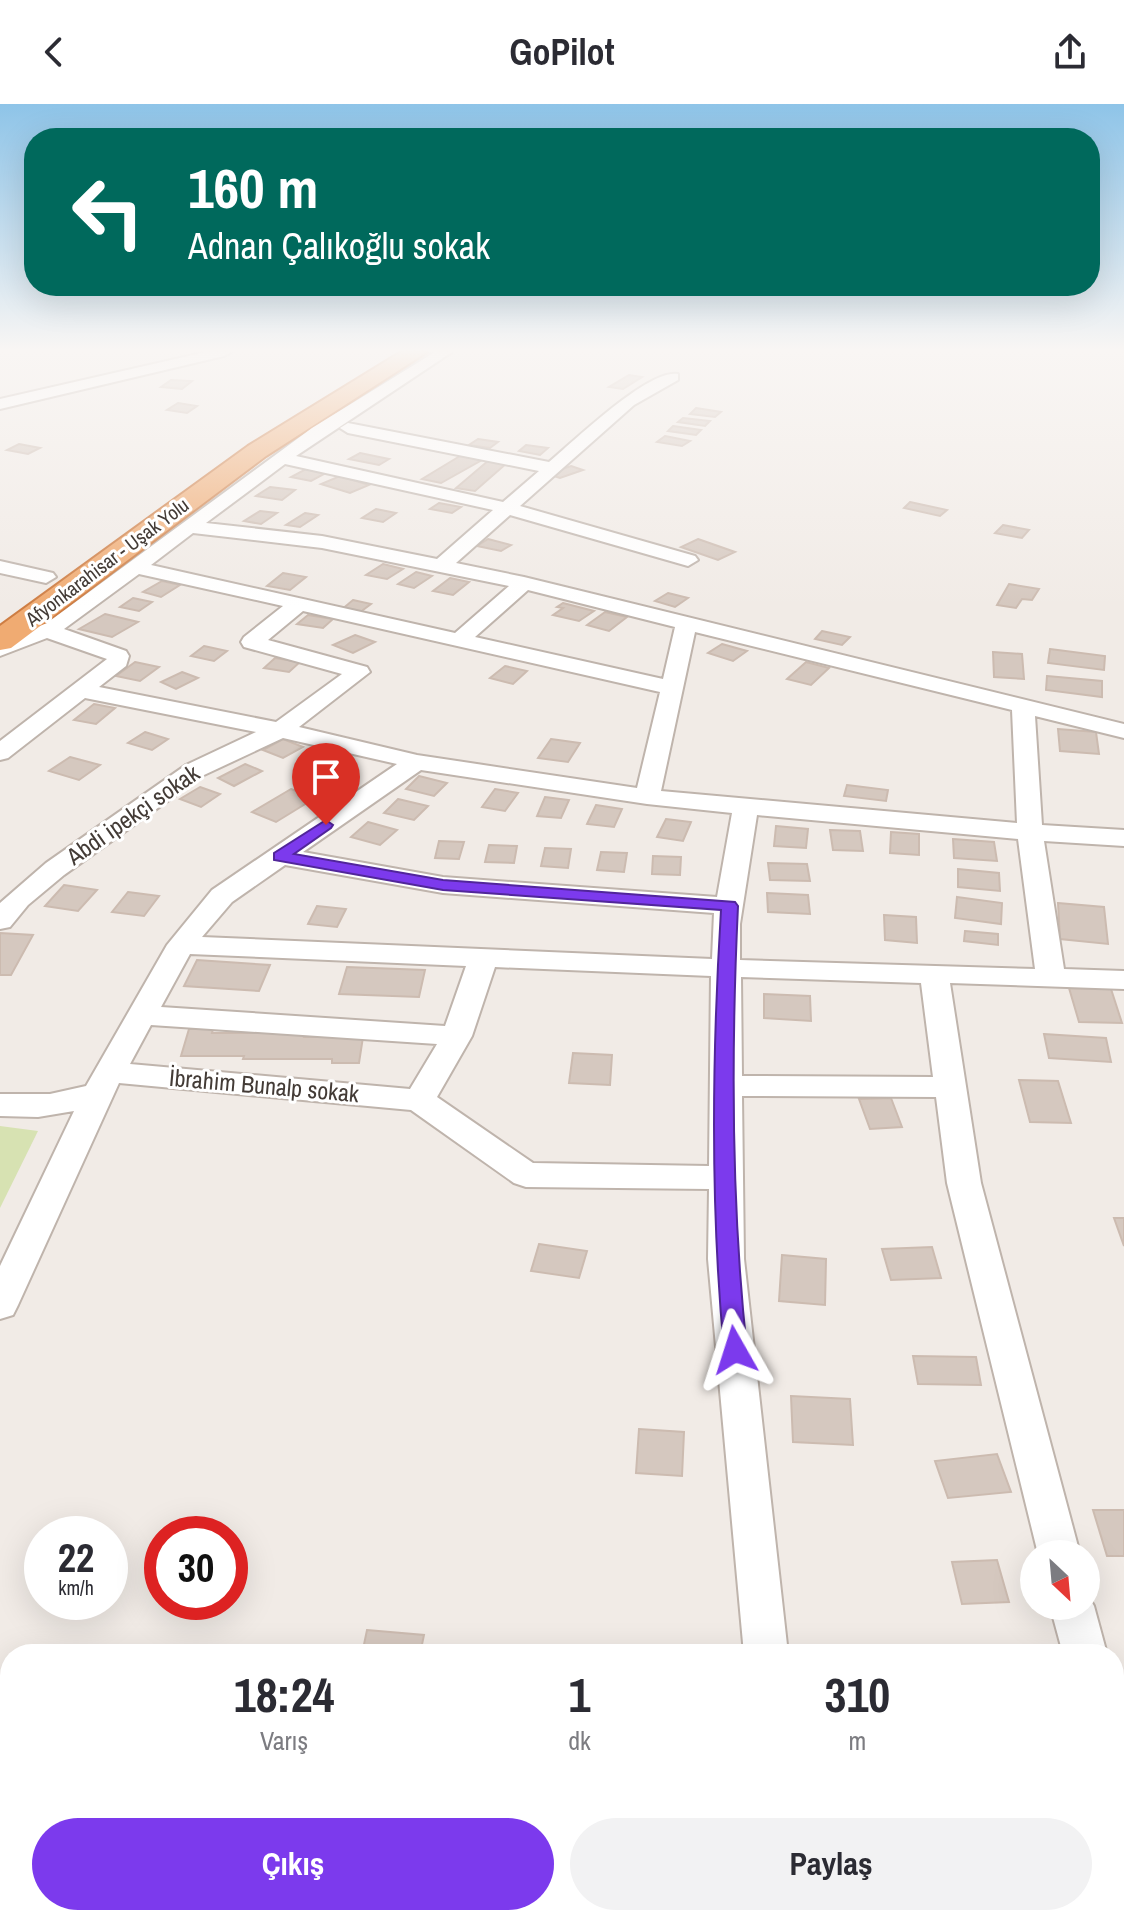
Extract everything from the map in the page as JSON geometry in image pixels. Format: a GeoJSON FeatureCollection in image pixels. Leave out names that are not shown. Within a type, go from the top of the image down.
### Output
{"type":"FeatureCollection","features":[{"type":"Feature","properties":{"kind":"highway"},"geometry":{"type":"LineString","coordinates":[[23,593],[243,437]]}},
{"type":"Feature","properties":{"kind":"highway","name":"Afyonkarahisar - Uşak Yolu"},"geometry":{"type":"LineString","coordinates":[[0,641],[280,437]]}},
{"type":"Feature","properties":{"kind":"street"},"geometry":{"type":"LineString","coordinates":[[0,650],[46,630],[312,437]]}},
{"type":"Feature","properties":{"kind":"street"},"geometry":{"type":"LineString","coordinates":[[394,437],[552,468]]}},
{"type":"Feature","properties":{"kind":"street"},"geometry":{"type":"LineString","coordinates":[[441,566],[588,437]]}},
{"type":"Feature","properties":{"kind":"street"},"geometry":{"type":"LineString","coordinates":[[284,459],[507,508],[688,560]]}},
{"type":"Feature","properties":{"kind":"street"},"geometry":{"type":"LineString","coordinates":[[191,527],[322,542],[524,583],[1124,731]]}},
{"type":"Feature","properties":{"kind":"street"},"geometry":{"type":"LineString","coordinates":[[0,567],[46,577]]}},
{"type":"Feature","properties":{"kind":"street"},"geometry":{"type":"LineString","coordinates":[[135,567],[673,688]]}},
{"type":"Feature","properties":{"kind":"street"},"geometry":{"type":"LineString","coordinates":[[459,640],[524,583]]}},
{"type":"Feature","properties":{"kind":"street","name":"Abdi ipekçi sokak"},"geometry":{"type":"LineString","coordinates":[[0,921],[18,899],[55,869],[195,770],[280,730],[359,672],[252,642],[299,604]]}},
{"type":"Feature","properties":{"kind":"street"},"geometry":{"type":"LineString","coordinates":[[647,797],[686,625]]}},
{"type":"Feature","properties":{"kind":"street"},"geometry":{"type":"LineString","coordinates":[[0,753],[118,661],[118,656],[46,630]]}},
{"type":"Feature","properties":{"kind":"street"},"geometry":{"type":"LineString","coordinates":[[81,690],[280,730],[417,762],[647,797],[1124,838]]}},
{"type":"Feature","properties":{"kind":"street"},"geometry":{"type":"LineString","coordinates":[[1023,706],[1030,832],[1051,978]]}},
{"type":"Feature","properties":{"kind":"street"},"geometry":{"type":"LineString","coordinates":[[0,1305],[104,1083],[181,945],[222,896],[417,762]]}},
{"type":"Feature","properties":{"kind":"street"},"geometry":{"type":"LineString","coordinates":[[746,806],[729,906],[726,968],[726,1259],[765,1644]]}},
{"type":"Feature","properties":{"kind":"street"},"geometry":{"type":"LineString","coordinates":[[280,856],[443,885],[729,906]]}},
{"type":"Feature","properties":{"kind":"street"},"geometry":{"type":"LineString","coordinates":[[181,945],[726,968],[1124,980]]}},
{"type":"Feature","properties":{"kind":"street"},"geometry":{"type":"LineString","coordinates":[[419,1100],[457,1036],[483,958]]}},
{"type":"Feature","properties":{"kind":"street"},"geometry":{"type":"LineString","coordinates":[[934,974],[964,1183],[1055,1540]]}},
{"type":"Feature","properties":{"kind":"street"},"geometry":{"type":"LineString","coordinates":[[142,1015],[457,1036]]}},
{"type":"Feature","properties":{"kind":"street","name":"İbrahim Bunalp sokak"},"geometry":{"type":"LineString","coordinates":[[0,1105],[21,1107],[69,1103],[104,1083],[419,1100],[526,1175],[726,1178]]}},
{"type":"Feature","properties":{"kind":"street"},"geometry":{"type":"LineString","coordinates":[[725,1086],[951,1087]]}},
{"type":"Feature","properties":{"kind":"street"},"geometry":{"type":"LineString","coordinates":[[1076,1620],[1082,1644]]}},
{"type":"Feature","properties":{"kind":"green space"},"geometry":{"type":"Polygon","coordinates":[[[0,1126],[38,1131],[0,1208],[0,1126]]]}},
{"type":"Feature","properties":{"kind":"building"},"geometry":{"type":"Polygon","coordinates":[[[664,437],[690,441],[682,446],[657,442],[664,437]]]}},
{"type":"Feature","properties":{"kind":"building"},"geometry":{"type":"Polygon","coordinates":[[[478,439],[498,442],[490,448],[469,445],[478,439]]]}},
{"type":"Feature","properties":{"kind":"building"},"geometry":{"type":"Polygon","coordinates":[[[19,444],[40,448],[28,454],[7,450],[19,444]]]}},
{"type":"Feature","properties":{"kind":"building"},"geometry":{"type":"Polygon","coordinates":[[[526,445],[548,448],[540,455],[519,451],[526,445]]]}},
{"type":"Feature","properties":{"kind":"building"},"geometry":{"type":"Polygon","coordinates":[[[360,453],[389,459],[379,465],[349,459],[360,453]]]}},
{"type":"Feature","properties":{"kind":"building"},"geometry":{"type":"Polygon","coordinates":[[[460,456],[482,460],[441,483],[422,479],[460,456]]]}},
{"type":"Feature","properties":{"kind":"building"},"geometry":{"type":"Polygon","coordinates":[[[489,460],[507,463],[475,491],[456,488],[489,460]]]}},
{"type":"Feature","properties":{"kind":"building"},"geometry":{"type":"Polygon","coordinates":[[[571,466],[583,470],[560,478],[547,474],[571,466]]]}},
{"type":"Feature","properties":{"kind":"building"},"geometry":{"type":"Polygon","coordinates":[[[306,469],[326,473],[311,481],[291,477],[306,469]]]}},
{"type":"Feature","properties":{"kind":"building"},"geometry":{"type":"Polygon","coordinates":[[[340,476],[369,485],[350,493],[321,484],[340,476]]]}},
{"type":"Feature","properties":{"kind":"building"},"geometry":{"type":"Polygon","coordinates":[[[270,487],[295,490],[282,500],[256,496],[270,487]]]}},
{"type":"Feature","properties":{"kind":"building"},"geometry":{"type":"Polygon","coordinates":[[[910,502],[947,510],[940,516],[904,508],[910,502]]]}},
{"type":"Feature","properties":{"kind":"building"},"geometry":{"type":"Polygon","coordinates":[[[439,503],[461,507],[452,513],[430,509],[439,503]]]}},
{"type":"Feature","properties":{"kind":"building"},"geometry":{"type":"Polygon","coordinates":[[[376,509],[396,513],[383,522],[362,518],[376,509]]]}},
{"type":"Feature","properties":{"kind":"building"},"geometry":{"type":"Polygon","coordinates":[[[260,511],[277,513],[261,524],[244,521],[260,511]]]}},
{"type":"Feature","properties":{"kind":"building"},"geometry":{"type":"Polygon","coordinates":[[[305,513],[318,515],[300,527],[286,525],[305,513]]]}},
{"type":"Feature","properties":{"kind":"building"},"geometry":{"type":"Polygon","coordinates":[[[1003,525],[1029,530],[1022,538],[995,533],[1003,525]]]}},
{"type":"Feature","properties":{"kind":"building"},"geometry":{"type":"Polygon","coordinates":[[[488,539],[511,545],[501,551],[477,546],[488,539]]]}},
{"type":"Feature","properties":{"kind":"building"},"geometry":{"type":"Polygon","coordinates":[[[698,539],[735,552],[718,560],[681,547],[698,539]]]}},
{"type":"Feature","properties":{"kind":"building"},"geometry":{"type":"Polygon","coordinates":[[[383,564],[403,569],[387,579],[366,575],[383,564]]]}},
{"type":"Feature","properties":{"kind":"building"},"geometry":{"type":"Polygon","coordinates":[[[416,572],[432,576],[414,588],[398,584],[416,572]]]}},
{"type":"Feature","properties":{"kind":"building"},"geometry":{"type":"Polygon","coordinates":[[[283,573],[306,577],[290,590],[267,586],[283,573]]]}},
{"type":"Feature","properties":{"kind":"building"},"geometry":{"type":"Polygon","coordinates":[[[450,578],[469,582],[453,595],[433,591],[450,578]]]}},
{"type":"Feature","properties":{"kind":"building"},"geometry":{"type":"Polygon","coordinates":[[[162,581],[180,585],[161,597],[143,592],[162,581]]]}},
{"type":"Feature","properties":{"kind":"building"},"geometry":{"type":"Polygon","coordinates":[[[1009,584],[1039,589],[1032,600],[1022,599],[1016,608],[997,605],[1009,584]]]}},
{"type":"Feature","properties":{"kind":"building"},"geometry":{"type":"Polygon","coordinates":[[[668,593],[688,598],[675,607],[655,601],[668,593]]]}},
{"type":"Feature","properties":{"kind":"building"},"geometry":{"type":"Polygon","coordinates":[[[133,598],[152,602],[139,611],[120,607],[133,598]]]}},
{"type":"Feature","properties":{"kind":"building"},"geometry":{"type":"Polygon","coordinates":[[[353,600],[371,604],[359,613],[341,610],[353,600]]]}},
{"type":"Feature","properties":{"kind":"building"},"geometry":{"type":"Polygon","coordinates":[[[563,603],[594,611],[579,621],[553,615],[563,608],[557,607],[563,603]]]}},
{"type":"Feature","properties":{"kind":"building"},"geometry":{"type":"Polygon","coordinates":[[[605,612],[627,617],[609,631],[587,625],[605,612]]]}},
{"type":"Feature","properties":{"kind":"building"},"geometry":{"type":"Polygon","coordinates":[[[105,614],[138,622],[112,637],[79,629],[105,614]]]}},
{"type":"Feature","properties":{"kind":"building"},"geometry":{"type":"Polygon","coordinates":[[[308,615],[333,619],[323,628],[297,624],[308,615]]]}},
{"type":"Feature","properties":{"kind":"building"},"geometry":{"type":"Polygon","coordinates":[[[822,631],[850,637],[842,645],[815,639],[822,631]]]}},
{"type":"Feature","properties":{"kind":"building"},"geometry":{"type":"Polygon","coordinates":[[[355,635],[375,642],[353,653],[333,645],[355,635]]]}},
{"type":"Feature","properties":{"kind":"building"},"geometry":{"type":"Polygon","coordinates":[[[722,644],[747,651],[733,661],[708,653],[722,644]]]}},
{"type":"Feature","properties":{"kind":"building"},"geometry":{"type":"Polygon","coordinates":[[[204,646],[227,651],[214,661],[191,656],[204,646]]]}},
{"type":"Feature","properties":{"kind":"building"},"geometry":{"type":"Polygon","coordinates":[[[1050,649],[1105,656],[1104,670],[1048,663],[1050,649]]]}},
{"type":"Feature","properties":{"kind":"building"},"geometry":{"type":"Polygon","coordinates":[[[993,652],[1022,654],[1024,679],[994,677],[993,652]]]}},
{"type":"Feature","properties":{"kind":"building"},"geometry":{"type":"Polygon","coordinates":[[[275,658],[300,662],[289,672],[264,668],[275,658]]]}},
{"type":"Feature","properties":{"kind":"building"},"geometry":{"type":"Polygon","coordinates":[[[135,662],[159,667],[140,681],[116,676],[135,662]]]}},
{"type":"Feature","properties":{"kind":"building"},"geometry":{"type":"Polygon","coordinates":[[[806,662],[829,668],[811,685],[787,679],[806,662]]]}},
{"type":"Feature","properties":{"kind":"building"},"geometry":{"type":"Polygon","coordinates":[[[505,666],[527,671],[513,684],[490,678],[505,666]]]}},
{"type":"Feature","properties":{"kind":"building"},"geometry":{"type":"Polygon","coordinates":[[[182,672],[198,678],[176,689],[161,682],[182,672]]]}},
{"type":"Feature","properties":{"kind":"building"},"geometry":{"type":"Polygon","coordinates":[[[1047,676],[1102,681],[1102,697],[1046,690],[1047,676]]]}},
{"type":"Feature","properties":{"kind":"building"},"geometry":{"type":"Polygon","coordinates":[[[94,704],[115,708],[96,724],[74,720],[94,704]]]}},
{"type":"Feature","properties":{"kind":"building"},"geometry":{"type":"Polygon","coordinates":[[[1058,729],[1096,732],[1099,754],[1060,751],[1058,729]]]}},
{"type":"Feature","properties":{"kind":"building"},"geometry":{"type":"Polygon","coordinates":[[[145,732],[168,739],[152,750],[128,743],[145,732]]]}},
{"type":"Feature","properties":{"kind":"building"},"geometry":{"type":"Polygon","coordinates":[[[283,739],[303,747],[283,758],[263,750],[283,739]]]}},
{"type":"Feature","properties":{"kind":"building"},"geometry":{"type":"Polygon","coordinates":[[[551,739],[580,743],[568,762],[538,758],[551,739]]]}},
{"type":"Feature","properties":{"kind":"building"},"geometry":{"type":"Polygon","coordinates":[[[70,757],[100,765],[79,780],[49,771],[70,757]]]}},
{"type":"Feature","properties":{"kind":"building"},"geometry":{"type":"Polygon","coordinates":[[[245,764],[262,771],[234,786],[218,778],[245,764]]]}},
{"type":"Feature","properties":{"kind":"building"},"geometry":{"type":"Polygon","coordinates":[[[419,776],[447,783],[434,796],[406,789],[419,776]]]}},
{"type":"Feature","properties":{"kind":"building"},"geometry":{"type":"Polygon","coordinates":[[[847,785],[888,790],[886,801],[844,796],[847,785]]]}},
{"type":"Feature","properties":{"kind":"building"},"geometry":{"type":"Polygon","coordinates":[[[200,787],[220,794],[201,807],[180,799],[200,787]]]}},
{"type":"Feature","properties":{"kind":"building"},"geometry":{"type":"Polygon","coordinates":[[[291,789],[315,798],[276,822],[252,812],[291,789]]]}},
{"type":"Feature","properties":{"kind":"building"},"geometry":{"type":"Polygon","coordinates":[[[495,789],[518,793],[505,811],[482,807],[495,789]]]}},
{"type":"Feature","properties":{"kind":"building"},"geometry":{"type":"Polygon","coordinates":[[[545,797],[569,800],[561,818],[537,816],[545,797]]]}},
{"type":"Feature","properties":{"kind":"building"},"geometry":{"type":"Polygon","coordinates":[[[398,799],[428,806],[414,820],[384,813],[398,799]]]}},
{"type":"Feature","properties":{"kind":"building"},"geometry":{"type":"Polygon","coordinates":[[[596,805],[622,809],[614,827],[587,824],[596,805]]]}},
{"type":"Feature","properties":{"kind":"building"},"geometry":{"type":"Polygon","coordinates":[[[666,819],[691,822],[683,841],[657,837],[666,819]]]}},
{"type":"Feature","properties":{"kind":"building"},"geometry":{"type":"Polygon","coordinates":[[[368,822],[397,830],[380,845],[351,837],[368,822]]]}},
{"type":"Feature","properties":{"kind":"building"},"geometry":{"type":"Polygon","coordinates":[[[776,826],[808,829],[806,848],[774,846],[776,826]]]}},
{"type":"Feature","properties":{"kind":"building"},"geometry":{"type":"Polygon","coordinates":[[[830,830],[860,831],[863,851],[833,850],[830,830]]]}},
{"type":"Feature","properties":{"kind":"building"},"geometry":{"type":"Polygon","coordinates":[[[891,832],[919,834],[919,855],[890,853],[891,832]]]}},
{"type":"Feature","properties":{"kind":"building"},"geometry":{"type":"Polygon","coordinates":[[[953,839],[994,842],[997,861],[954,858],[953,839]]]}},
{"type":"Feature","properties":{"kind":"building"},"geometry":{"type":"Polygon","coordinates":[[[439,841],[464,842],[459,859],[435,858],[439,841]]]}},
{"type":"Feature","properties":{"kind":"building"},"geometry":{"type":"Polygon","coordinates":[[[489,845],[517,846],[514,863],[485,862],[489,845]]]}},
{"type":"Feature","properties":{"kind":"building"},"geometry":{"type":"Polygon","coordinates":[[[545,848],[571,849],[568,868],[541,866],[545,848]]]}},
{"type":"Feature","properties":{"kind":"building"},"geometry":{"type":"Polygon","coordinates":[[[601,852],[627,853],[624,872],[597,870],[601,852]]]}},
{"type":"Feature","properties":{"kind":"building"},"geometry":{"type":"Polygon","coordinates":[[[653,856],[681,857],[680,875],[652,874],[653,856]]]}},
{"type":"Feature","properties":{"kind":"building"},"geometry":{"type":"Polygon","coordinates":[[[768,863],[807,864],[810,881],[770,880],[768,863]]]}},
{"type":"Feature","properties":{"kind":"building"},"geometry":{"type":"Polygon","coordinates":[[[958,869],[999,873],[1000,891],[958,887],[958,869]]]}},
{"type":"Feature","properties":{"kind":"building"},"geometry":{"type":"Polygon","coordinates":[[[64,885],[97,890],[78,911],[45,906],[64,885]]]}},
{"type":"Feature","properties":{"kind":"building"},"geometry":{"type":"Polygon","coordinates":[[[128,892],[159,896],[144,916],[112,912],[128,892]]]}},
{"type":"Feature","properties":{"kind":"building"},"geometry":{"type":"Polygon","coordinates":[[[767,893],[808,895],[810,914],[768,912],[767,893]]]}},
{"type":"Feature","properties":{"kind":"building"},"geometry":{"type":"Polygon","coordinates":[[[957,897],[1002,903],[1001,924],[955,918],[957,897]]]}},
{"type":"Feature","properties":{"kind":"building"},"geometry":{"type":"Polygon","coordinates":[[[1058,903],[1104,907],[1108,944],[1060,939],[1058,903]]]}},
{"type":"Feature","properties":{"kind":"building"},"geometry":{"type":"Polygon","coordinates":[[[317,906],[346,909],[337,927],[308,924],[317,906]]]}},
{"type":"Feature","properties":{"kind":"building"},"geometry":{"type":"Polygon","coordinates":[[[884,915],[916,917],[917,943],[885,940],[884,915]]]}},
{"type":"Feature","properties":{"kind":"building"},"geometry":{"type":"Polygon","coordinates":[[[965,931],[998,934],[998,945],[964,941],[965,931]]]}},
{"type":"Feature","properties":{"kind":"building"},"geometry":{"type":"Polygon","coordinates":[[[0,933],[33,935],[11,975],[0,975],[0,933]]]}},
{"type":"Feature","properties":{"kind":"building"},"geometry":{"type":"Polygon","coordinates":[[[197,960],[270,965],[259,991],[184,986],[197,960]]]}},
{"type":"Feature","properties":{"kind":"building"},"geometry":{"type":"Polygon","coordinates":[[[347,967],[425,970],[419,997],[339,994],[347,967]]]}},
{"type":"Feature","properties":{"kind":"building"},"geometry":{"type":"Polygon","coordinates":[[[1069,988],[1111,989],[1122,1023],[1079,1022],[1069,988]]]}},
{"type":"Feature","properties":{"kind":"building"},"geometry":{"type":"Polygon","coordinates":[[[764,994],[810,996],[811,1021],[764,1018],[764,994]]]}},
{"type":"Feature","properties":{"kind":"building"},"geometry":{"type":"Polygon","coordinates":[[[189,1029],[213,1029],[212,1033],[305,1033],[304,1037],[363,1037],[359,1063],[332,1063],[332,1059],[181,1056],[189,1029]]]}},
{"type":"Feature","properties":{"kind":"building"},"geometry":{"type":"Polygon","coordinates":[[[1044,1034],[1106,1038],[1111,1062],[1049,1058],[1044,1034]]]}},
{"type":"Feature","properties":{"kind":"building"},"geometry":{"type":"Polygon","coordinates":[[[573,1053],[612,1055],[610,1085],[569,1083],[573,1053]]]}},
{"type":"Feature","properties":{"kind":"building"},"geometry":{"type":"Polygon","coordinates":[[[1019,1080],[1058,1081],[1071,1123],[1030,1122],[1019,1080]]]}},
{"type":"Feature","properties":{"kind":"building"},"geometry":{"type":"Polygon","coordinates":[[[891,1098],[902,1127],[870,1129],[859,1099],[891,1098]]]}},
{"type":"Feature","properties":{"kind":"building"},"geometry":{"type":"Polygon","coordinates":[[[1114,1218],[1124,1218],[1124,1246],[1114,1218]]]}},
{"type":"Feature","properties":{"kind":"building"},"geometry":{"type":"Polygon","coordinates":[[[539,1244],[587,1251],[579,1278],[531,1271],[539,1244]]]}},
{"type":"Feature","properties":{"kind":"building"},"geometry":{"type":"Polygon","coordinates":[[[932,1247],[941,1278],[891,1280],[882,1249],[932,1247]]]}},
{"type":"Feature","properties":{"kind":"building"},"geometry":{"type":"Polygon","coordinates":[[[782,1255],[826,1259],[825,1305],[779,1301],[782,1255]]]}},
{"type":"Feature","properties":{"kind":"building"},"geometry":{"type":"Polygon","coordinates":[[[913,1356],[976,1357],[981,1385],[918,1384],[913,1356]]]}},
{"type":"Feature","properties":{"kind":"building"},"geometry":{"type":"Polygon","coordinates":[[[791,1396],[850,1399],[853,1445],[793,1442],[791,1396]]]}},
{"type":"Feature","properties":{"kind":"building"},"geometry":{"type":"Polygon","coordinates":[[[639,1429],[684,1432],[682,1476],[636,1473],[639,1429]]]}},
{"type":"Feature","properties":{"kind":"building"},"geometry":{"type":"Polygon","coordinates":[[[997,1454],[1011,1492],[948,1498],[935,1461],[997,1454]]]}},
{"type":"Feature","properties":{"kind":"building"},"geometry":{"type":"Polygon","coordinates":[[[1093,1510],[1124,1510],[1124,1556],[1107,1556],[1093,1510]]]}},
{"type":"Feature","properties":{"kind":"building"},"geometry":{"type":"Polygon","coordinates":[[[997,1560],[1009,1602],[962,1604],[952,1562],[997,1560]]]}},
{"type":"Feature","properties":{"kind":"building"},"geometry":{"type":"Polygon","coordinates":[[[367,1630],[424,1635],[422,1644],[364,1644],[367,1630]]]}},
{"type":"Feature","properties":{"kind":"route"},"geometry":{"type":"LineString","coordinates":[[326,825],[280,856],[443,885],[729,906],[724,1002],[726,1259],[735,1350]]}}]}
